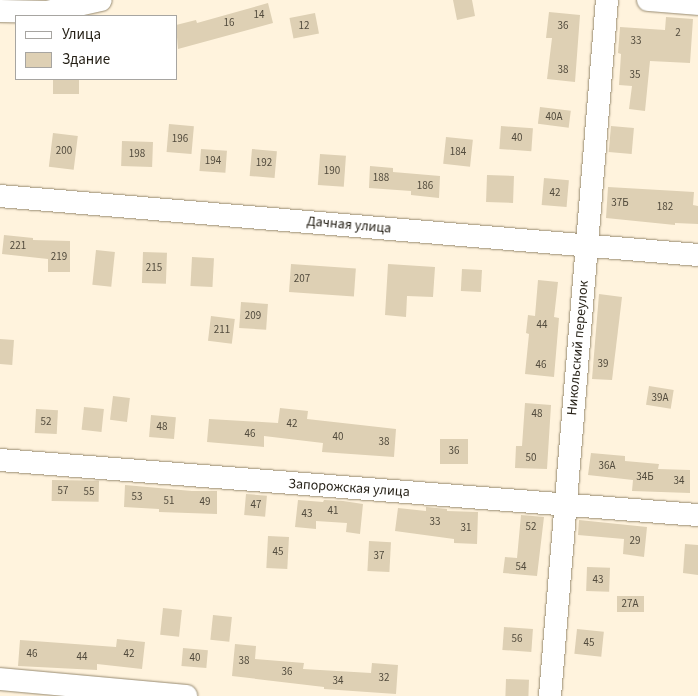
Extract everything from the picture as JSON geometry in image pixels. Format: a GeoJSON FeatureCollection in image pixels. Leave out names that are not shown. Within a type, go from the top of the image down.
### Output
{"type":"FeatureCollection","features":[{"type":"Feature","properties":{"kind":"street"},"geometry":{"type":"LineString","coordinates":[[0,11],[47,12],[101,0]]}},
{"type":"Feature","properties":{"kind":"street","name":"Никольский переулок"},"geometry":{"type":"LineString","coordinates":[[550,696],[564,504],[588,245],[607,0]]}},
{"type":"Feature","properties":{"kind":"street"},"geometry":{"type":"LineString","coordinates":[[648,0],[698,4]]}},
{"type":"Feature","properties":{"kind":"street","name":"Дачная улица"},"geometry":{"type":"LineString","coordinates":[[0,196],[698,255]]}},
{"type":"Feature","properties":{"kind":"street","name":"Запорожская улица"},"geometry":{"type":"LineString","coordinates":[[0,460],[698,515]]}},
{"type":"Feature","properties":{"kind":"street"},"geometry":{"type":"LineString","coordinates":[[0,679],[186,696]]}},
{"type":"Feature","properties":{"kind":"building"},"geometry":{"type":"Polygon","coordinates":[[[453,0],[472,0],[475,16],[457,20],[453,0]]]}},
{"type":"Feature","properties":{"kind":"building"},"geometry":{"type":"Polygon","coordinates":[[[268,3],[273,23],[178,49],[178,24],[196,20],[197,23],[268,3]]]}},
{"type":"Feature","properties":{"kind":"building"},"geometry":{"type":"Polygon","coordinates":[[[549,12],[580,15],[575,82],[547,79],[552,38],[546,38],[549,12]]]}},
{"type":"Feature","properties":{"kind":"building"},"geometry":{"type":"Polygon","coordinates":[[[315,13],[319,34],[293,39],[289,18],[315,13]]]}},
{"type":"Feature","properties":{"kind":"building"},"geometry":{"type":"Polygon","coordinates":[[[666,17],[693,19],[690,63],[650,61],[645,111],[629,109],[632,86],[619,85],[621,54],[618,53],[620,27],[665,30],[666,17]]]}},
{"type":"Feature","properties":{"kind":"building"},"geometry":{"type":"Polygon","coordinates":[[[53,80],[79,80],[79,94],[53,94],[53,80]]]}},
{"type":"Feature","properties":{"kind":"building"},"geometry":{"type":"Polygon","coordinates":[[[540,107],[571,111],[569,128],[538,124],[540,107]]]}},
{"type":"Feature","properties":{"kind":"building"},"geometry":{"type":"Polygon","coordinates":[[[169,124],[194,126],[191,154],[167,152],[169,124]]]}},
{"type":"Feature","properties":{"kind":"building"},"geometry":{"type":"Polygon","coordinates":[[[501,126],[533,128],[531,151],[499,149],[501,126]]]}},
{"type":"Feature","properties":{"kind":"building"},"geometry":{"type":"Polygon","coordinates":[[[611,126],[634,128],[632,154],[609,152],[611,126]]]}},
{"type":"Feature","properties":{"kind":"building"},"geometry":{"type":"Polygon","coordinates":[[[53,133],[78,136],[74,170],[49,167],[53,133]]]}},
{"type":"Feature","properties":{"kind":"building"},"geometry":{"type":"Polygon","coordinates":[[[446,137],[473,140],[470,167],[443,164],[446,137]]]}},
{"type":"Feature","properties":{"kind":"building"},"geometry":{"type":"Polygon","coordinates":[[[122,141],[153,142],[152,167],[121,166],[122,141]]]}},
{"type":"Feature","properties":{"kind":"building"},"geometry":{"type":"Polygon","coordinates":[[[201,149],[227,151],[225,173],[199,171],[201,149]]]}},
{"type":"Feature","properties":{"kind":"building"},"geometry":{"type":"Polygon","coordinates":[[[252,149],[277,151],[275,178],[250,176],[252,149]]]}},
{"type":"Feature","properties":{"kind":"building"},"geometry":{"type":"Polygon","coordinates":[[[320,154],[346,156],[344,187],[318,185],[320,154]]]}},
{"type":"Feature","properties":{"kind":"building"},"geometry":{"type":"Polygon","coordinates":[[[370,166],[393,168],[393,172],[440,176],[439,198],[411,195],[411,191],[369,188],[370,166]]]}},
{"type":"Feature","properties":{"kind":"building"},"geometry":{"type":"Polygon","coordinates":[[[487,175],[514,176],[513,203],[486,202],[487,175]]]}},
{"type":"Feature","properties":{"kind":"building"},"geometry":{"type":"Polygon","coordinates":[[[544,178],[569,180],[567,207],[542,205],[544,178]]]}},
{"type":"Feature","properties":{"kind":"building"},"geometry":{"type":"Polygon","coordinates":[[[608,187],[694,192],[693,205],[698,206],[698,224],[675,223],[675,225],[606,218],[608,187]]]}},
{"type":"Feature","properties":{"kind":"building"},"geometry":{"type":"Polygon","coordinates":[[[4,235],[33,238],[33,240],[70,241],[70,272],[48,272],[48,259],[2,254],[4,235]]]}},
{"type":"Feature","properties":{"kind":"building"},"geometry":{"type":"Polygon","coordinates":[[[96,250],[115,252],[111,287],[92,285],[96,250]]]}},
{"type":"Feature","properties":{"kind":"building"},"geometry":{"type":"Polygon","coordinates":[[[143,252],[167,253],[166,284],[142,283],[143,252]]]}},
{"type":"Feature","properties":{"kind":"building"},"geometry":{"type":"Polygon","coordinates":[[[192,257],[214,258],[212,287],[190,286],[192,257]]]}},
{"type":"Feature","properties":{"kind":"building"},"geometry":{"type":"Polygon","coordinates":[[[291,264],[356,269],[354,296],[289,292],[291,264]]]}},
{"type":"Feature","properties":{"kind":"building"},"geometry":{"type":"Polygon","coordinates":[[[388,264],[435,267],[433,297],[407,296],[406,317],[385,315],[388,264]]]}},
{"type":"Feature","properties":{"kind":"building"},"geometry":{"type":"Polygon","coordinates":[[[462,269],[482,270],[481,292],[461,291],[462,269]]]}},
{"type":"Feature","properties":{"kind":"building"},"geometry":{"type":"Polygon","coordinates":[[[538,280],[558,282],[554,317],[559,318],[554,377],[525,374],[529,334],[526,333],[528,315],[535,316],[538,280]]]}},
{"type":"Feature","properties":{"kind":"building"},"geometry":{"type":"Polygon","coordinates":[[[599,294],[622,297],[612,380],[592,379],[599,294]]]}},
{"type":"Feature","properties":{"kind":"building"},"geometry":{"type":"Polygon","coordinates":[[[241,302],[268,304],[266,330],[239,328],[241,302]]]}},
{"type":"Feature","properties":{"kind":"building"},"geometry":{"type":"Polygon","coordinates":[[[211,316],[235,319],[232,344],[208,341],[211,316]]]}},
{"type":"Feature","properties":{"kind":"building"},"geometry":{"type":"Polygon","coordinates":[[[0,339],[14,340],[12,365],[0,364],[0,339]]]}},
{"type":"Feature","properties":{"kind":"building"},"geometry":{"type":"Polygon","coordinates":[[[649,386],[674,390],[671,409],[646,405],[649,386]]]}},
{"type":"Feature","properties":{"kind":"building"},"geometry":{"type":"Polygon","coordinates":[[[113,396],[130,398],[127,422],[110,420],[113,396]]]}},
{"type":"Feature","properties":{"kind":"building"},"geometry":{"type":"Polygon","coordinates":[[[525,403],[551,405],[547,469],[515,468],[516,446],[522,446],[525,403]]]}},
{"type":"Feature","properties":{"kind":"building"},"geometry":{"type":"Polygon","coordinates":[[[84,407],[104,409],[101,432],[82,430],[84,407]]]}},
{"type":"Feature","properties":{"kind":"building"},"geometry":{"type":"Polygon","coordinates":[[[280,408],[308,411],[307,419],[396,429],[394,457],[322,452],[323,443],[264,436],[264,447],[207,442],[209,419],[278,423],[280,408]]]}},
{"type":"Feature","properties":{"kind":"building"},"geometry":{"type":"Polygon","coordinates":[[[36,409],[58,410],[57,434],[35,433],[36,409]]]}},
{"type":"Feature","properties":{"kind":"building"},"geometry":{"type":"Polygon","coordinates":[[[151,415],[176,417],[174,439],[149,437],[151,415]]]}},
{"type":"Feature","properties":{"kind":"building"},"geometry":{"type":"Polygon","coordinates":[[[440,439],[468,439],[468,464],[440,464],[440,439]]]}},
{"type":"Feature","properties":{"kind":"building"},"geometry":{"type":"Polygon","coordinates":[[[591,453],[625,456],[625,461],[659,464],[658,469],[690,470],[690,493],[632,491],[633,480],[588,475],[591,453]]]}},
{"type":"Feature","properties":{"kind":"building"},"geometry":{"type":"Polygon","coordinates":[[[52,480],[99,481],[99,502],[52,501],[52,480]]]}},
{"type":"Feature","properties":{"kind":"building"},"geometry":{"type":"Polygon","coordinates":[[[125,485],[192,491],[217,491],[217,514],[159,512],[159,509],[124,507],[125,485]]]}},
{"type":"Feature","properties":{"kind":"building"},"geometry":{"type":"Polygon","coordinates":[[[246,494],[267,496],[265,517],[244,515],[246,494]]]}},
{"type":"Feature","properties":{"kind":"building"},"geometry":{"type":"Polygon","coordinates":[[[298,500],[343,501],[363,504],[360,534],[346,532],[347,523],[316,521],[316,529],[295,527],[298,500]]]}},
{"type":"Feature","properties":{"kind":"building"},"geometry":{"type":"Polygon","coordinates":[[[426,507],[447,509],[447,511],[478,512],[477,544],[454,543],[454,539],[395,531],[398,508],[426,511],[426,507]]]}},
{"type":"Feature","properties":{"kind":"building"},"geometry":{"type":"Polygon","coordinates":[[[521,515],[544,517],[537,576],[503,573],[505,557],[517,558],[521,515]]]}},
{"type":"Feature","properties":{"kind":"building"},"geometry":{"type":"Polygon","coordinates":[[[579,520],[647,527],[644,557],[623,554],[624,539],[578,535],[579,520]]]}},
{"type":"Feature","properties":{"kind":"building"},"geometry":{"type":"Polygon","coordinates":[[[268,536],[289,537],[287,569],[266,568],[268,536]]]}},
{"type":"Feature","properties":{"kind":"building"},"geometry":{"type":"Polygon","coordinates":[[[369,541],[391,542],[389,572],[367,571],[369,541]]]}},
{"type":"Feature","properties":{"kind":"building"},"geometry":{"type":"Polygon","coordinates":[[[685,544],[698,545],[698,575],[683,573],[685,544]]]}},
{"type":"Feature","properties":{"kind":"building"},"geometry":{"type":"Polygon","coordinates":[[[587,567],[610,568],[609,592],[586,591],[587,567]]]}},
{"type":"Feature","properties":{"kind":"building"},"geometry":{"type":"Polygon","coordinates":[[[617,596],[644,596],[644,612],[617,612],[617,596]]]}},
{"type":"Feature","properties":{"kind":"building"},"geometry":{"type":"Polygon","coordinates":[[[163,608],[182,610],[179,637],[160,635],[163,608]]]}},
{"type":"Feature","properties":{"kind":"building"},"geometry":{"type":"Polygon","coordinates":[[[213,615],[232,617],[229,642],[210,640],[213,615]]]}},
{"type":"Feature","properties":{"kind":"building"},"geometry":{"type":"Polygon","coordinates":[[[504,627],[533,629],[531,652],[502,650],[504,627]]]}},
{"type":"Feature","properties":{"kind":"building"},"geometry":{"type":"Polygon","coordinates":[[[577,629],[604,632],[601,657],[574,654],[577,629]]]}},
{"type":"Feature","properties":{"kind":"building"},"geometry":{"type":"Polygon","coordinates":[[[117,639],[145,642],[142,669],[97,664],[97,670],[18,666],[20,640],[116,647],[117,639]]]}},
{"type":"Feature","properties":{"kind":"building"},"geometry":{"type":"Polygon","coordinates":[[[235,644],[256,646],[255,659],[304,663],[303,669],[371,673],[372,663],[398,665],[396,694],[324,689],[324,687],[232,676],[235,644]]]}},
{"type":"Feature","properties":{"kind":"building"},"geometry":{"type":"Polygon","coordinates":[[[183,648],[208,650],[206,668],[181,666],[183,648]]]}},
{"type":"Feature","properties":{"kind":"building"},"geometry":{"type":"Polygon","coordinates":[[[506,679],[529,680],[528,696],[505,696],[506,679]]]}}]}
